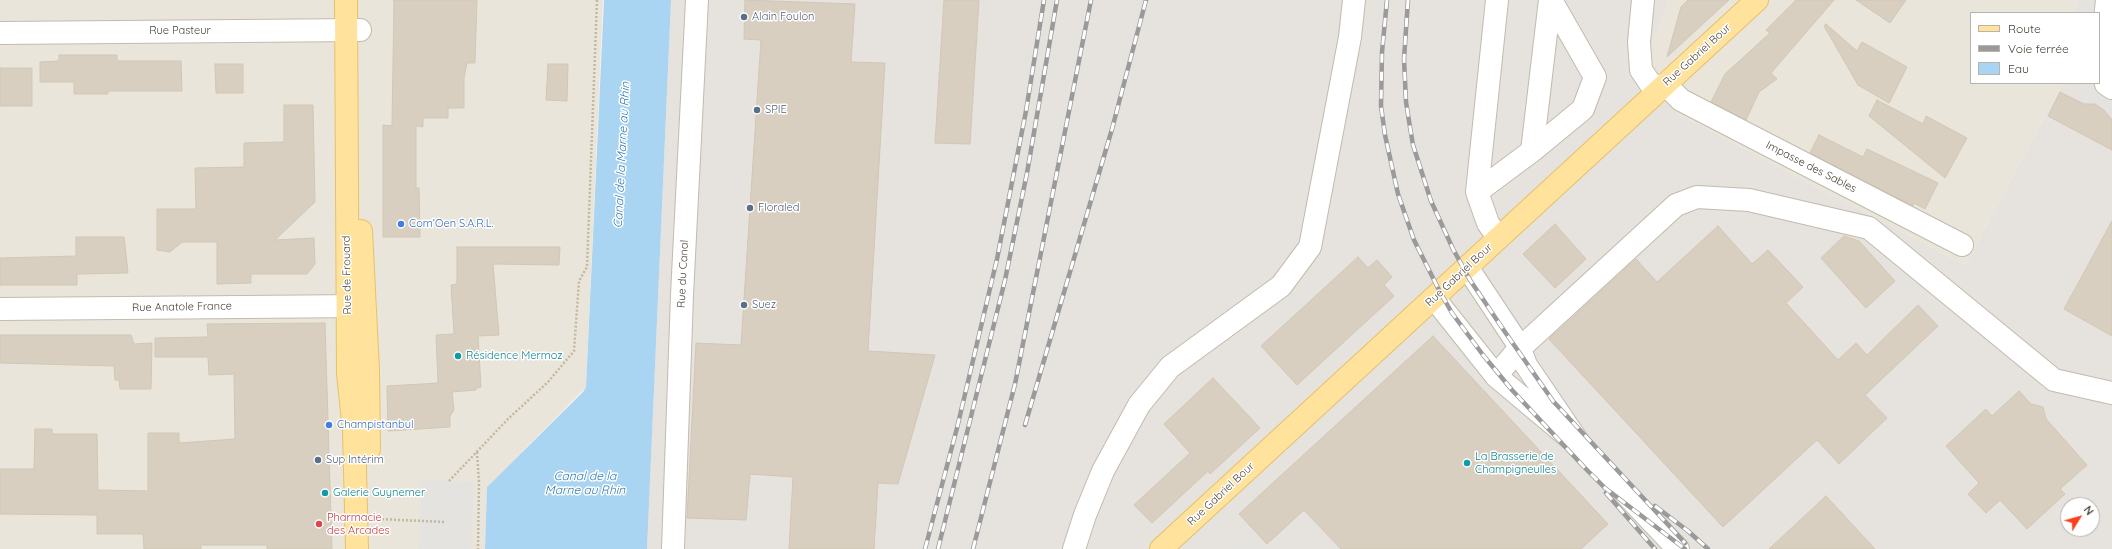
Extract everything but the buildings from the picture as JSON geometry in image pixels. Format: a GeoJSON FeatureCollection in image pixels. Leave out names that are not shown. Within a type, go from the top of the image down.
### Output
{"type":"FeatureCollection","features":[{"type":"Feature","properties":{"kind":"main road","name":"Rue de Frouard"},"geometry":{"type":"LineString","coordinates":[[346,0],[352,30],[356,306],[348,373],[354,431],[357,549]]}},
{"type":"Feature","properties":{"kind":"main road","name":"Rue de Frouard"},"geometry":{"type":"LineString","coordinates":[[352,30],[359,0]]}},
{"type":"Feature","properties":{"kind":"main road","name":"Rue Gabriel Bour"},"geometry":{"type":"LineString","coordinates":[[1161,549],[1757,0]]}},
{"type":"Feature","properties":{"kind":"main road","name":"Rue de Frouard"},"geometry":{"type":"LineString","coordinates":[[356,306],[368,371],[370,549]]}},
{"type":"Feature","properties":{"kind":"street","name":"Rue du Canal"},"geometry":{"type":"LineString","coordinates":[[673,549],[682,296],[697,0]]}},
{"type":"Feature","properties":{"kind":"street"},"geometry":{"type":"LineString","coordinates":[[1074,549],[1085,515],[1103,471],[1140,405],[1170,367],[1281,286],[1310,247],[1350,36],[1354,0]]}},
{"type":"Feature","properties":{"kind":"street"},"geometry":{"type":"LineString","coordinates":[[1497,0],[1477,192],[1488,223],[1498,238]]}},
{"type":"Feature","properties":{"kind":"street"},"geometry":{"type":"LineString","coordinates":[[1477,192],[1532,151],[1583,109],[1594,77],[1551,0]]}},
{"type":"Feature","properties":{"kind":"street"},"geometry":{"type":"LineString","coordinates":[[1532,151],[1551,0]]}},
{"type":"Feature","properties":{"kind":"street","name":"Impasse des Sables"},"geometry":{"type":"LineString","coordinates":[[1643,0],[1639,42],[1642,70],[1661,88],[1681,100],[1962,245]]}},
{"type":"Feature","properties":{"kind":"street"},"geometry":{"type":"LineString","coordinates":[[2107,0],[2103,38],[2106,84],[2112,88]]}},
{"type":"Feature","properties":{"kind":"street","name":"Rue Pasteur"},"geometry":{"type":"LineString","coordinates":[[0,32],[352,30]]}},
{"type":"Feature","properties":{"kind":"street"},"geometry":{"type":"LineString","coordinates":[[1496,376],[1520,348],[1676,205],[1697,197],[1749,200],[1869,228],[2054,380],[2112,393]]}},
{"type":"Feature","properties":{"kind":"street"},"geometry":{"type":"LineString","coordinates":[[1467,267],[1520,348],[1526,365],[1583,449]]}},
{"type":"Feature","properties":{"kind":"street"},"geometry":{"type":"LineString","coordinates":[[1434,298],[1496,376],[1583,449],[1678,549]]}},
{"type":"Feature","properties":{"kind":"street","name":"Rue Anatole France"},"geometry":{"type":"LineString","coordinates":[[0,309],[356,306]]}},
{"type":"Feature","properties":{"kind":"path"},"geometry":{"type":"LineString","coordinates":[[449,481],[509,418],[548,382],[574,351],[579,281],[587,267],[597,0]]}},
{"type":"Feature","properties":{"kind":"path"},"geometry":{"type":"LineString","coordinates":[[477,452],[480,482],[478,549]]}},
{"type":"Feature","properties":{"kind":"path"},"geometry":{"type":"LineString","coordinates":[[370,519],[446,522]]}},
{"type":"Feature","properties":{"kind":"shaded area"},"geometry":{"type":"Polygon","coordinates":[[[0,0],[603,0],[586,387],[487,487],[485,549],[0,549],[0,0]]]}},
{"type":"Feature","properties":{"kind":"shaded area"},"geometry":{"type":"Polygon","coordinates":[[[671,0],[1669,0],[1647,57],[1676,113],[1965,265],[2062,84],[2100,84],[2100,12],[2075,12],[2078,0],[2112,0],[2112,549],[647,549],[671,0]]]}},
{"type":"Feature","properties":{"kind":"shaded area"},"geometry":{"type":"Polygon","coordinates":[[[1669,0],[2078,0],[2075,12],[1970,12],[1970,84],[2062,84],[1965,265],[1676,113],[1647,57],[1669,0]]]}},
{"type":"Feature","properties":{"kind":"shaded area"},"geometry":{"type":"Polygon","coordinates":[[[2087,0],[2112,0],[2112,113],[2076,93],[2077,84],[2100,84],[2100,12],[2086,12],[2087,0]]]}},
{"type":"Feature","properties":{"kind":"shaded area"},"geometry":{"type":"Polygon","coordinates":[[[421,480],[474,482],[471,549],[419,549],[421,480]]]}},
{"type":"Feature","properties":{"kind":"shaded area"},"geometry":{"type":"Polygon","coordinates":[[[1244,532],[1260,549],[1226,549],[1244,532]]]}},
{"type":"Feature","properties":{"kind":"water","name":"Canal de la Marne au Rhin"},"geometry":{"type":"Polygon","coordinates":[[[604,0],[671,0],[647,549],[485,549],[487,487],[583,392],[586,387],[604,0]]]}},
{"type":"Feature","properties":{"kind":"railway"},"geometry":{"type":"LineString","coordinates":[[925,549],[957,428],[997,259],[1026,111],[1044,0]]}},
{"type":"Feature","properties":{"kind":"railway"},"geometry":{"type":"LineString","coordinates":[[938,549],[1005,280],[1027,173],[1057,0]]}},
{"type":"Feature","properties":{"kind":"railway"},"geometry":{"type":"LineString","coordinates":[[973,549],[1015,384],[1091,0]]}},
{"type":"Feature","properties":{"kind":"railway"},"geometry":{"type":"LineString","coordinates":[[1025,425],[1112,129],[1146,0]]}},
{"type":"Feature","properties":{"kind":"railway"},"geometry":{"type":"LineString","coordinates":[[1387,0],[1382,52],[1381,106],[1385,135],[1398,194],[1414,240],[1440,292],[1452,313],[1483,355],[1512,390],[1585,468],[1605,488],[1685,549]]}},
{"type":"Feature","properties":{"kind":"railway"},"geometry":{"type":"LineString","coordinates":[[1408,0],[1404,59],[1406,102],[1413,145],[1431,201],[1453,249],[1470,280],[1553,401],[1685,543]]}},
{"type":"Feature","properties":{"kind":"railway"},"geometry":{"type":"LineString","coordinates":[[1606,493],[1655,549]]}},
{"type":"Feature","properties":{"kind":"railway"},"geometry":{"type":"LineString","coordinates":[[1655,506],[1688,531],[1708,549]]}},
{"type":"Feature","properties":{"kind":"place","name":"Alain Foulon"},"geometry":{"type":"Point","coordinates":[744,17]}},
{"type":"Feature","properties":{"kind":"place","name":"SPIE"},"geometry":{"type":"Point","coordinates":[757,110]}},
{"type":"Feature","properties":{"kind":"place","name":"Floraled"},"geometry":{"type":"Point","coordinates":[750,208]}},
{"type":"Feature","properties":{"kind":"place","name":"Com’Oen S.A.R.L."},"geometry":{"type":"Point","coordinates":[401,224]}},
{"type":"Feature","properties":{"kind":"place","name":"Suez"},"geometry":{"type":"Point","coordinates":[744,305]}},
{"type":"Feature","properties":{"kind":"place","name":"Résidence Mermoz"},"geometry":{"type":"Point","coordinates":[458,356]}},
{"type":"Feature","properties":{"kind":"place","name":"Champistanbul"},"geometry":{"type":"Point","coordinates":[329,425]}},
{"type":"Feature","properties":{"kind":"place","name":"Sup Intérim"},"geometry":{"type":"Point","coordinates":[318,460]}},
{"type":"Feature","properties":{"kind":"place","name":"La Brasserie de Champigneulles"},"geometry":{"type":"Point","coordinates":[1467,463]}},
{"type":"Feature","properties":{"kind":"place","name":"Galerie Guynemer"},"geometry":{"type":"Point","coordinates":[325,493]}},
{"type":"Feature","properties":{"kind":"place","name":"Pharmacie des Arcades"},"geometry":{"type":"Point","coordinates":[319,524]}}]}
